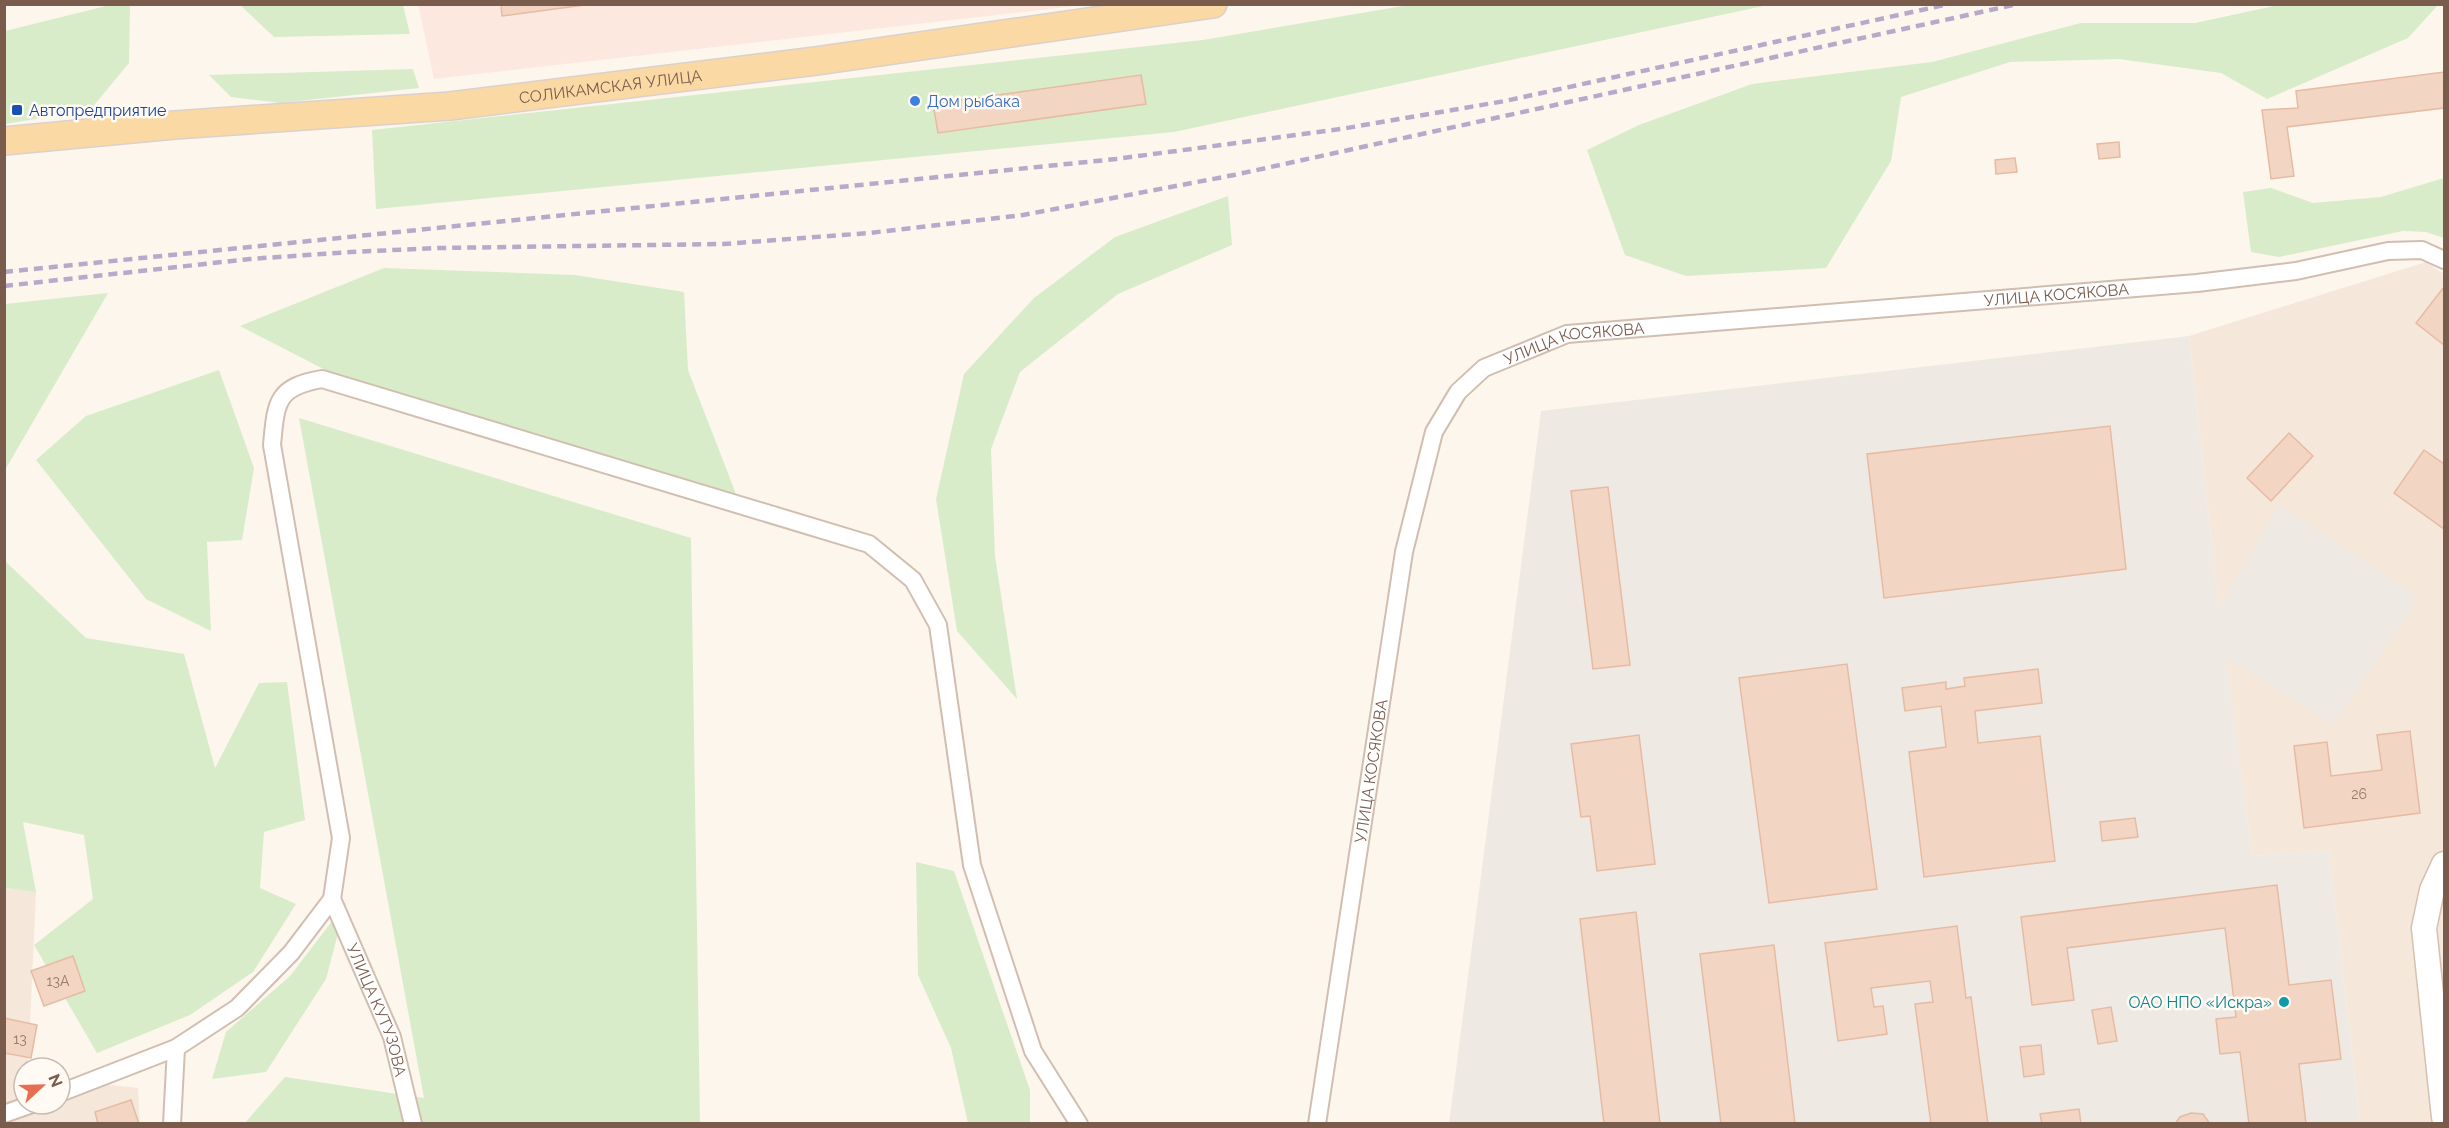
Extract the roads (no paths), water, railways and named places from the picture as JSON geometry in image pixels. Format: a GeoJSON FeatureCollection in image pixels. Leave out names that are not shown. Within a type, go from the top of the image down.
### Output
{"type":"FeatureCollection","features":[{"type":"Feature","properties":{"kind":"main road","name":"СОЛИКАМСКАЯ УЛИЦА"},"geometry":{"type":"LineString","coordinates":[[4,141],[175,125],[450,106],[816,61],[1214,4]]}},
{"type":"Feature","properties":{"kind":"street","name":"УЛИЦА КОСЯКОВА"},"geometry":{"type":"LineString","coordinates":[[1317,1124],[1404,552],[1434,432],[1458,392],[1484,368],[1567,334],[2197,283],[2296,271],[2388,251],[2422,250],[2445,260]]}},
{"type":"Feature","properties":{"kind":"street"},"geometry":{"type":"LineString","coordinates":[[72,1088],[176,1048],[237,1008],[291,953],[332,899],[340,838],[272,445],[275,415],[282,395],[301,383],[322,379],[869,543],[913,580],[938,625],[972,865],[1033,1051],[1079,1124]]}},
{"type":"Feature","properties":{"kind":"street"},"geometry":{"type":"LineString","coordinates":[[2445,864],[2432,890],[2424,928],[2445,1117]]}},
{"type":"Feature","properties":{"kind":"street","name":"УЛИЦА КУТУЗОВА"},"geometry":{"type":"LineString","coordinates":[[332,899],[392,1037],[413,1124]]}},
{"type":"Feature","properties":{"kind":"street"},"geometry":{"type":"LineString","coordinates":[[172,1124],[176,1048]]}},
{"type":"Feature","properties":{"kind":"railway"},"geometry":{"type":"LineString","coordinates":[[4,272],[1116,159],[1341,129],[1505,101],[1949,4]]}},
{"type":"Feature","properties":{"kind":"railway"},"geometry":{"type":"LineString","coordinates":[[4,286],[250,259],[438,248],[723,244],[869,233],[1023,215],[1234,175],[2018,4]]}},
{"type":"Feature","properties":{"kind":"place","name":"Дом рыбака"},"geometry":{"type":"Point","coordinates":[915,101]}},
{"type":"Feature","properties":{"kind":"place","name":"Автопредприятие"},"geometry":{"type":"Point","coordinates":[17,110]}},
{"type":"Feature","properties":{"kind":"place","name":"ОАО НПО «Искра»"},"geometry":{"type":"Point","coordinates":[2284,1002]}}]}
